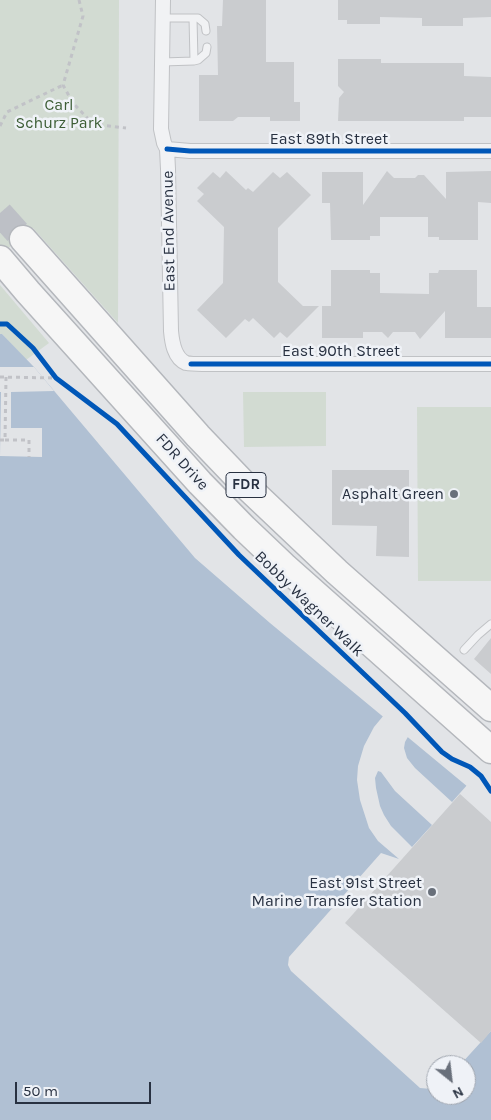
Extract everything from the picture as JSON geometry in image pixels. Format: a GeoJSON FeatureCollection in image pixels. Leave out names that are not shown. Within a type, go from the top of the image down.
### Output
{"type":"FeatureCollection","features":[{"type":"Feature","properties":{"kind":"highway","name":"FDR Drive"},"geometry":{"type":"LineString","coordinates":[[23,239],[198,436],[243,483],[337,572],[491,708]]}},
{"type":"Feature","properties":{"kind":"highway","name":"FDR Drive"},"geometry":{"type":"LineString","coordinates":[[0,259],[200,483],[244,528],[284,566],[491,750]]}},
{"type":"Feature","properties":{"kind":"street","name":"East End Avenue"},"geometry":{"type":"LineString","coordinates":[[162,0],[161,129],[168,150],[171,331],[174,349],[181,360],[191,364]]}},
{"type":"Feature","properties":{"kind":"street","name":"East 89th Street"},"geometry":{"type":"LineString","coordinates":[[168,150],[491,151]]}},
{"type":"Feature","properties":{"kind":"street","name":"East 90th Street"},"geometry":{"type":"LineString","coordinates":[[191,364],[491,364]]}},
{"type":"Feature","properties":{"kind":"lane"},"geometry":{"type":"LineString","coordinates":[[162,18],[198,18],[205,24],[206,31]]}},
{"type":"Feature","properties":{"kind":"lane"},"geometry":{"type":"LineString","coordinates":[[194,18],[194,61]]}},
{"type":"Feature","properties":{"kind":"lane"},"geometry":{"type":"LineString","coordinates":[[161,62],[198,60],[206,53],[207,46]]}},
{"type":"Feature","properties":{"kind":"lane"},"geometry":{"type":"LineString","coordinates":[[464,650],[491,624]]}},
{"type":"Feature","properties":{"kind":"path"},"geometry":{"type":"LineString","coordinates":[[79,0],[82,16],[63,85],[74,103],[93,124],[126,128]]}},
{"type":"Feature","properties":{"kind":"path"},"geometry":{"type":"LineString","coordinates":[[0,126],[7,112],[63,85]]}},
{"type":"Feature","properties":{"kind":"path"},"geometry":{"type":"LineString","coordinates":[[50,370],[64,384]]}},
{"type":"Feature","properties":{"kind":"path"},"geometry":{"type":"LineString","coordinates":[[0,377],[56,378]]}},
{"type":"Feature","properties":{"kind":"path"},"geometry":{"type":"LineString","coordinates":[[5,440],[6,377]]}},
{"type":"Feature","properties":{"kind":"path"},"geometry":{"type":"LineString","coordinates":[[0,440],[29,440],[29,457]]}},
{"type":"Feature","properties":{"kind":"green space","name":"Carl Schurz Park"},"geometry":{"type":"Polygon","coordinates":[[[0,0],[119,0],[118,323],[33,228],[0,255],[0,0]]]}},
{"type":"Feature","properties":{"kind":"green space"},"geometry":{"type":"Polygon","coordinates":[[[0,285],[49,343],[26,360],[0,334],[0,285]]]}},
{"type":"Feature","properties":{"kind":"green space"},"geometry":{"type":"Polygon","coordinates":[[[243,392],[326,392],[326,446],[244,447],[243,392]]]}},
{"type":"Feature","properties":{"kind":"green space","name":"Asphalt Green"},"geometry":{"type":"Polygon","coordinates":[[[417,407],[491,407],[491,581],[418,581],[417,407]]]}},
{"type":"Feature","properties":{"kind":"water"},"geometry":{"type":"Polygon","coordinates":[[[0,334],[34,367],[195,558],[491,807],[491,1120],[0,1120],[0,334]]]}},
{"type":"Feature","properties":{"kind":"pier"},"geometry":{"type":"Polygon","coordinates":[[[0,367],[34,367],[54,391],[11,392],[11,428],[42,428],[42,457],[0,456],[0,367]]]}},
{"type":"Feature","properties":{"kind":"pier"},"geometry":{"type":"Polygon","coordinates":[[[384,715],[409,735],[404,748],[407,758],[415,768],[452,802],[468,784],[491,804],[491,1031],[469,1055],[426,1055],[426,1088],[420,1088],[291,971],[288,965],[289,957],[381,853],[399,859],[378,841],[369,828],[360,800],[357,780],[358,766],[364,746],[374,727],[384,715]],[[378,771],[375,778],[376,788],[384,815],[391,826],[412,847],[432,825],[395,791],[381,772],[378,771]]]}},
{"type":"Feature","properties":{"kind":"building"},"geometry":{"type":"Polygon","coordinates":[[[223,0],[266,0],[266,62],[294,62],[294,102],[300,102],[300,121],[270,121],[270,117],[238,117],[233,121],[199,121],[199,75],[218,75],[217,26],[222,26],[223,0]]]}},
{"type":"Feature","properties":{"kind":"building"},"geometry":{"type":"Polygon","coordinates":[[[338,0],[491,0],[491,17],[463,18],[463,26],[422,26],[422,18],[380,17],[380,24],[347,24],[347,20],[338,20],[338,0]]]}},
{"type":"Feature","properties":{"kind":"building"},"geometry":{"type":"Polygon","coordinates":[[[338,59],[381,59],[381,63],[464,63],[464,76],[491,77],[491,117],[464,117],[464,121],[338,121],[339,98],[344,92],[338,86],[338,59]]]}},
{"type":"Feature","properties":{"kind":"building"},"geometry":{"type":"Polygon","coordinates":[[[226,171],[246,190],[248,188],[253,192],[273,172],[280,178],[287,172],[311,195],[278,228],[278,282],[303,306],[319,306],[287,338],[280,332],[274,338],[253,318],[249,322],[245,319],[226,338],[197,310],[223,283],[224,227],[197,201],[204,194],[197,188],[213,172],[220,178],[226,171]]]}},
{"type":"Feature","properties":{"kind":"building"},"geometry":{"type":"Polygon","coordinates":[[[387,171],[394,178],[415,178],[418,175],[424,175],[446,199],[446,172],[491,171],[491,203],[478,202],[478,240],[439,240],[439,237],[428,237],[428,217],[380,217],[380,236],[370,236],[370,240],[331,240],[330,203],[322,203],[322,172],[363,172],[363,205],[387,171]]]}},
{"type":"Feature","properties":{"kind":"building"},"geometry":{"type":"Polygon","coordinates":[[[331,270],[370,270],[370,273],[380,273],[380,293],[429,294],[429,273],[438,273],[439,270],[477,270],[477,307],[491,307],[491,338],[445,338],[445,311],[420,339],[415,332],[393,332],[388,338],[382,332],[363,332],[363,338],[322,338],[322,306],[331,306],[331,270]]]}},
{"type":"Feature","properties":{"kind":"building"},"geometry":{"type":"Polygon","coordinates":[[[332,470],[409,470],[409,557],[376,556],[377,526],[332,525],[332,470]]]}},
{"type":"Feature","properties":{"kind":"building"},"geometry":{"type":"Polygon","coordinates":[[[491,638],[491,674],[474,659],[491,638]]]}},
{"type":"Feature","properties":{"kind":"building","name":"East 91st Street Marine Transfer Station"},"geometry":{"type":"Polygon","coordinates":[[[460,794],[491,822],[491,1031],[481,1043],[345,923],[460,794]]]}},
{"type":"Feature","properties":{"kind":"tunnel"},"geometry":{"type":"LineString","coordinates":[[0,213],[23,239]]}},
{"type":"Feature","properties":{"kind":"cycle path"},"geometry":{"type":"LineString","coordinates":[[167,149],[190,151],[491,151]]}},
{"type":"Feature","properties":{"kind":"cycle path","name":"Bobby Wagner Walk"},"geometry":{"type":"LineString","coordinates":[[0,324],[7,324],[33,348],[56,378],[117,424],[239,555],[405,713],[442,752],[470,767],[481,776],[491,791]]}},
{"type":"Feature","properties":{"kind":"cycle path"},"geometry":{"type":"LineString","coordinates":[[191,364],[491,364]]}},
{"type":"Feature","properties":{"kind":"place","name":"Asphalt Green"},"geometry":{"type":"Point","coordinates":[454,494]}},
{"type":"Feature","properties":{"kind":"place","name":"East 91st Street Marine Transfer Station"},"geometry":{"type":"Point","coordinates":[432,892]}}]}
